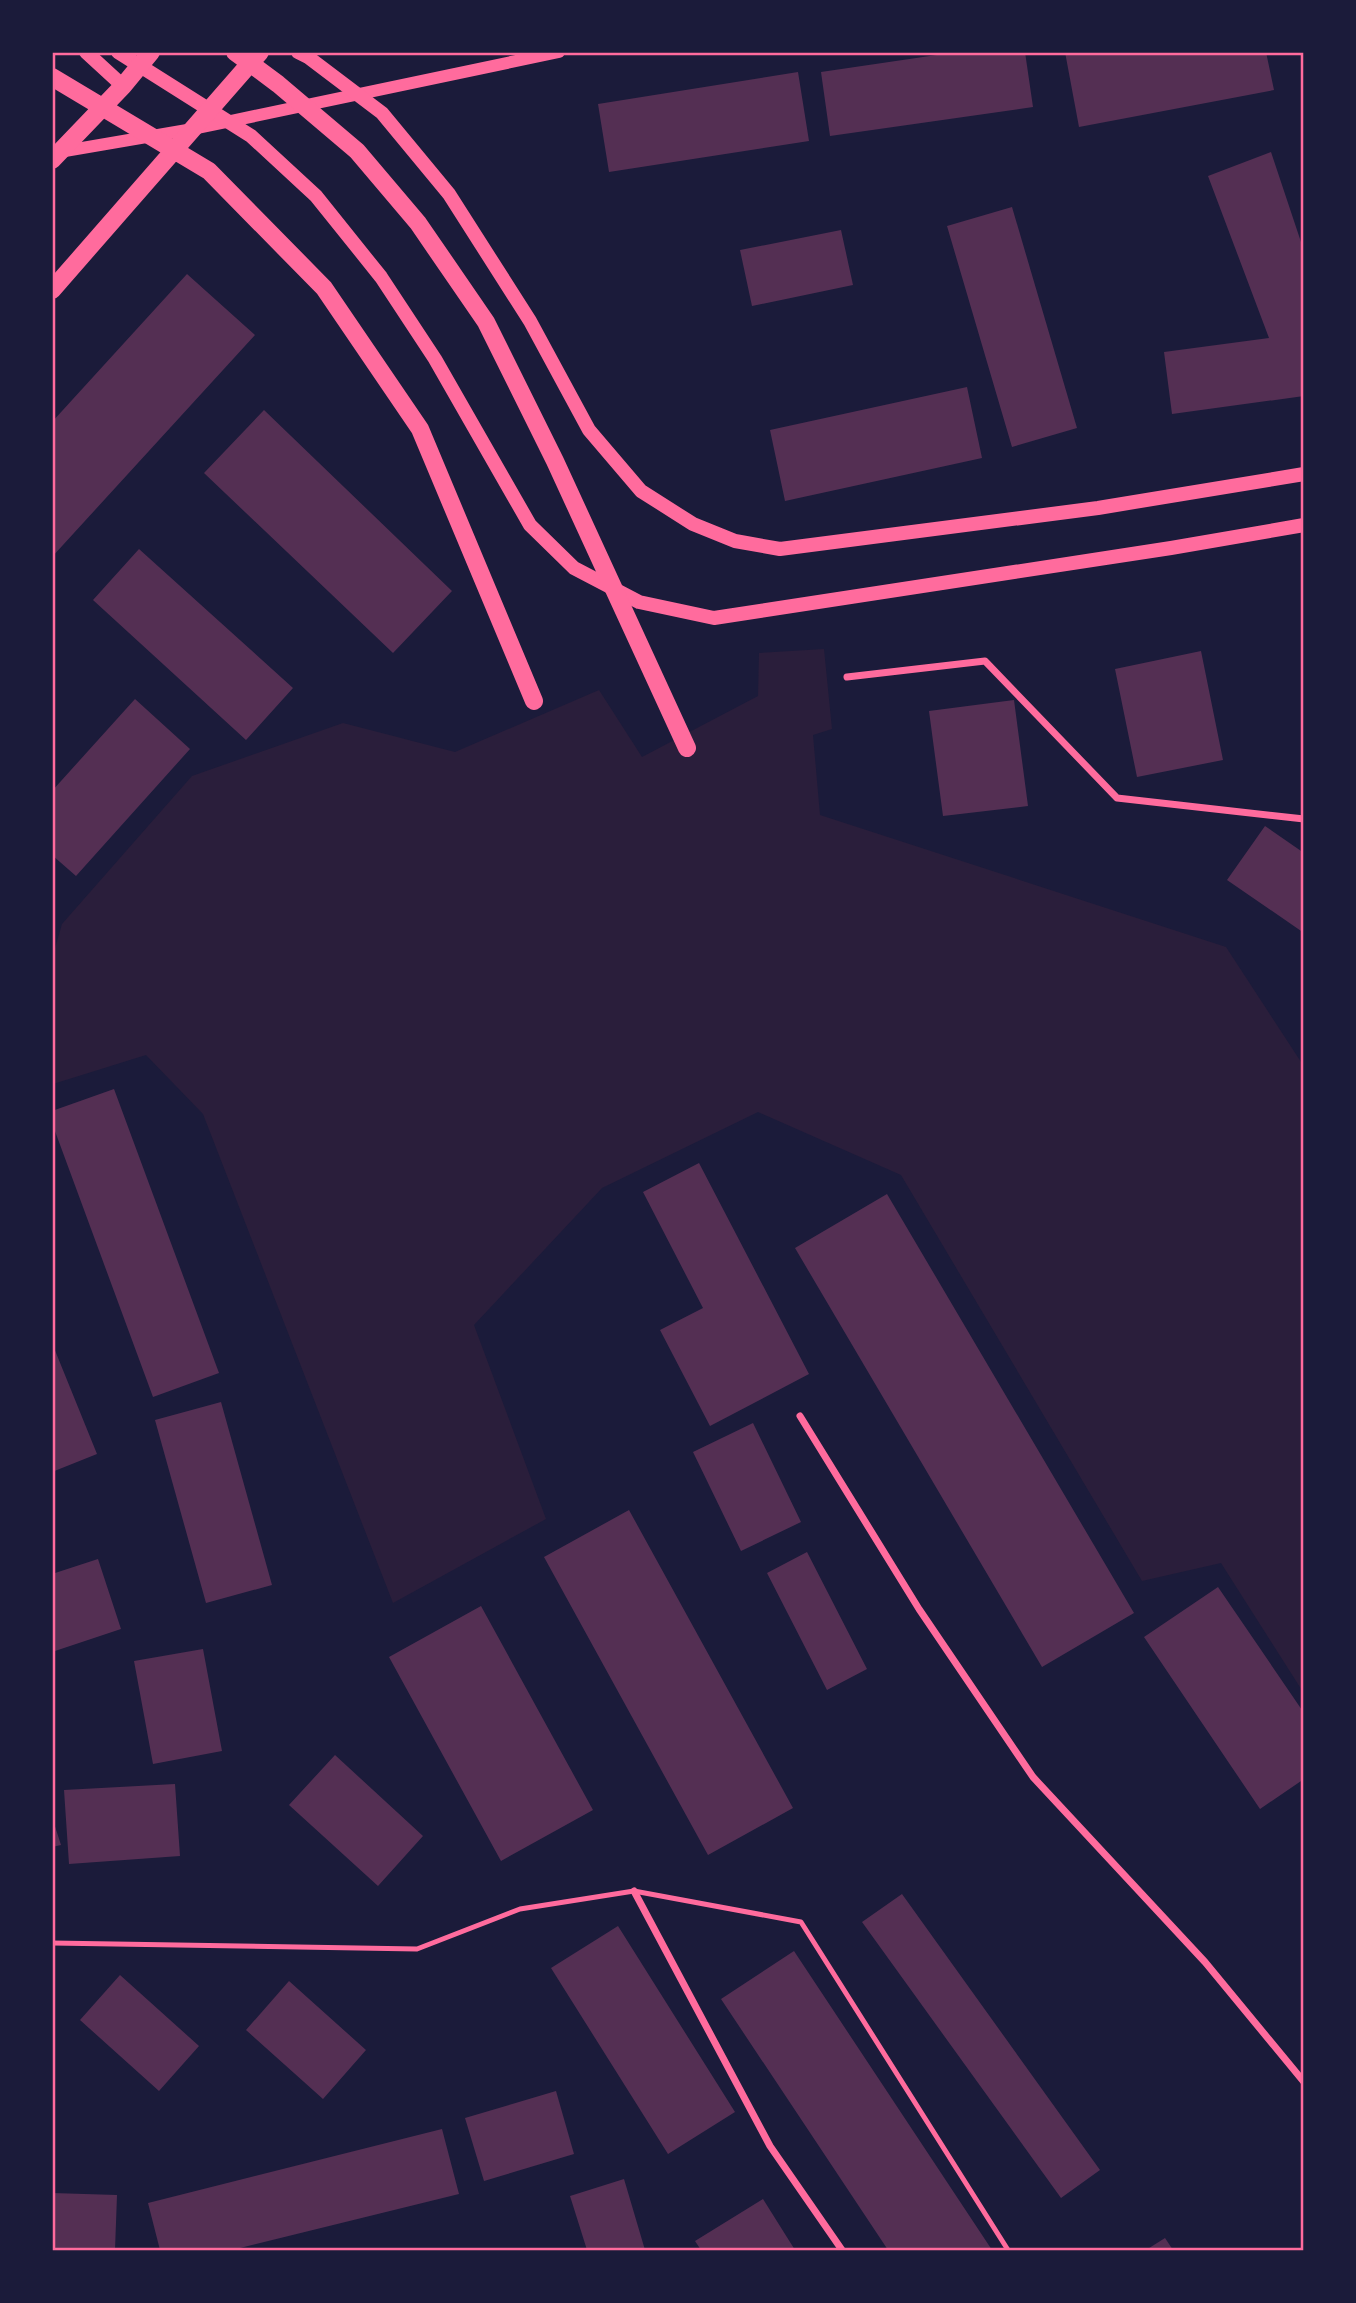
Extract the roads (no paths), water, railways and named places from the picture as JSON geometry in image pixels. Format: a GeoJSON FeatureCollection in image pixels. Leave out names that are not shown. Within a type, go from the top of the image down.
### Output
{"type":"FeatureCollection","features":[{"type":"Feature","properties":{"kind":"main road"},"geometry":{"type":"LineString","coordinates":[[86,52],[123,86]]}},
{"type":"Feature","properties":{"kind":"main road"},"geometry":{"type":"LineString","coordinates":[[118,52],[251,136],[316,196],[381,277],[435,359],[530,525],[575,568],[639,603],[714,618],[1304,525]]}},
{"type":"Feature","properties":{"kind":"main road"},"geometry":{"type":"LineString","coordinates":[[55,152],[123,86],[151,52]]}},
{"type":"Feature","properties":{"kind":"main road"},"geometry":{"type":"LineString","coordinates":[[235,52],[278,84],[357,151],[418,223],[486,322],[555,461],[687,748]]}},
{"type":"Feature","properties":{"kind":"main road"},"geometry":{"type":"LineString","coordinates":[[52,289],[260,52]]}},
{"type":"Feature","properties":{"kind":"main road"},"geometry":{"type":"LineString","coordinates":[[298,52],[382,113],[449,194],[530,321],[589,430],[640,491],[693,524],[736,541],[780,549],[1098,508],[1304,474]]}},
{"type":"Feature","properties":{"kind":"main road"},"geometry":{"type":"LineString","coordinates":[[52,76],[209,171],[324,288],[420,429],[534,701]]}},
{"type":"Feature","properties":{"kind":"street"},"geometry":{"type":"LineString","coordinates":[[55,152],[193,129],[559,52]]}},
{"type":"Feature","properties":{"kind":"street"},"geometry":{"type":"LineString","coordinates":[[847,677],[985,661],[1117,798],[1304,819]]}},
{"type":"Feature","properties":{"kind":"street"},"geometry":{"type":"LineString","coordinates":[[800,1416],[919,1609],[1033,1777],[1205,1962],[1304,2082]]}},
{"type":"Feature","properties":{"kind":"street"},"geometry":{"type":"LineString","coordinates":[[634,1891],[770,2146],[842,2250]]}},
{"type":"Feature","properties":{"kind":"lane"},"geometry":{"type":"LineString","coordinates":[[52,1943],[417,1949],[520,1909],[634,1891],[801,1922],[1008,2250]]}}]}
